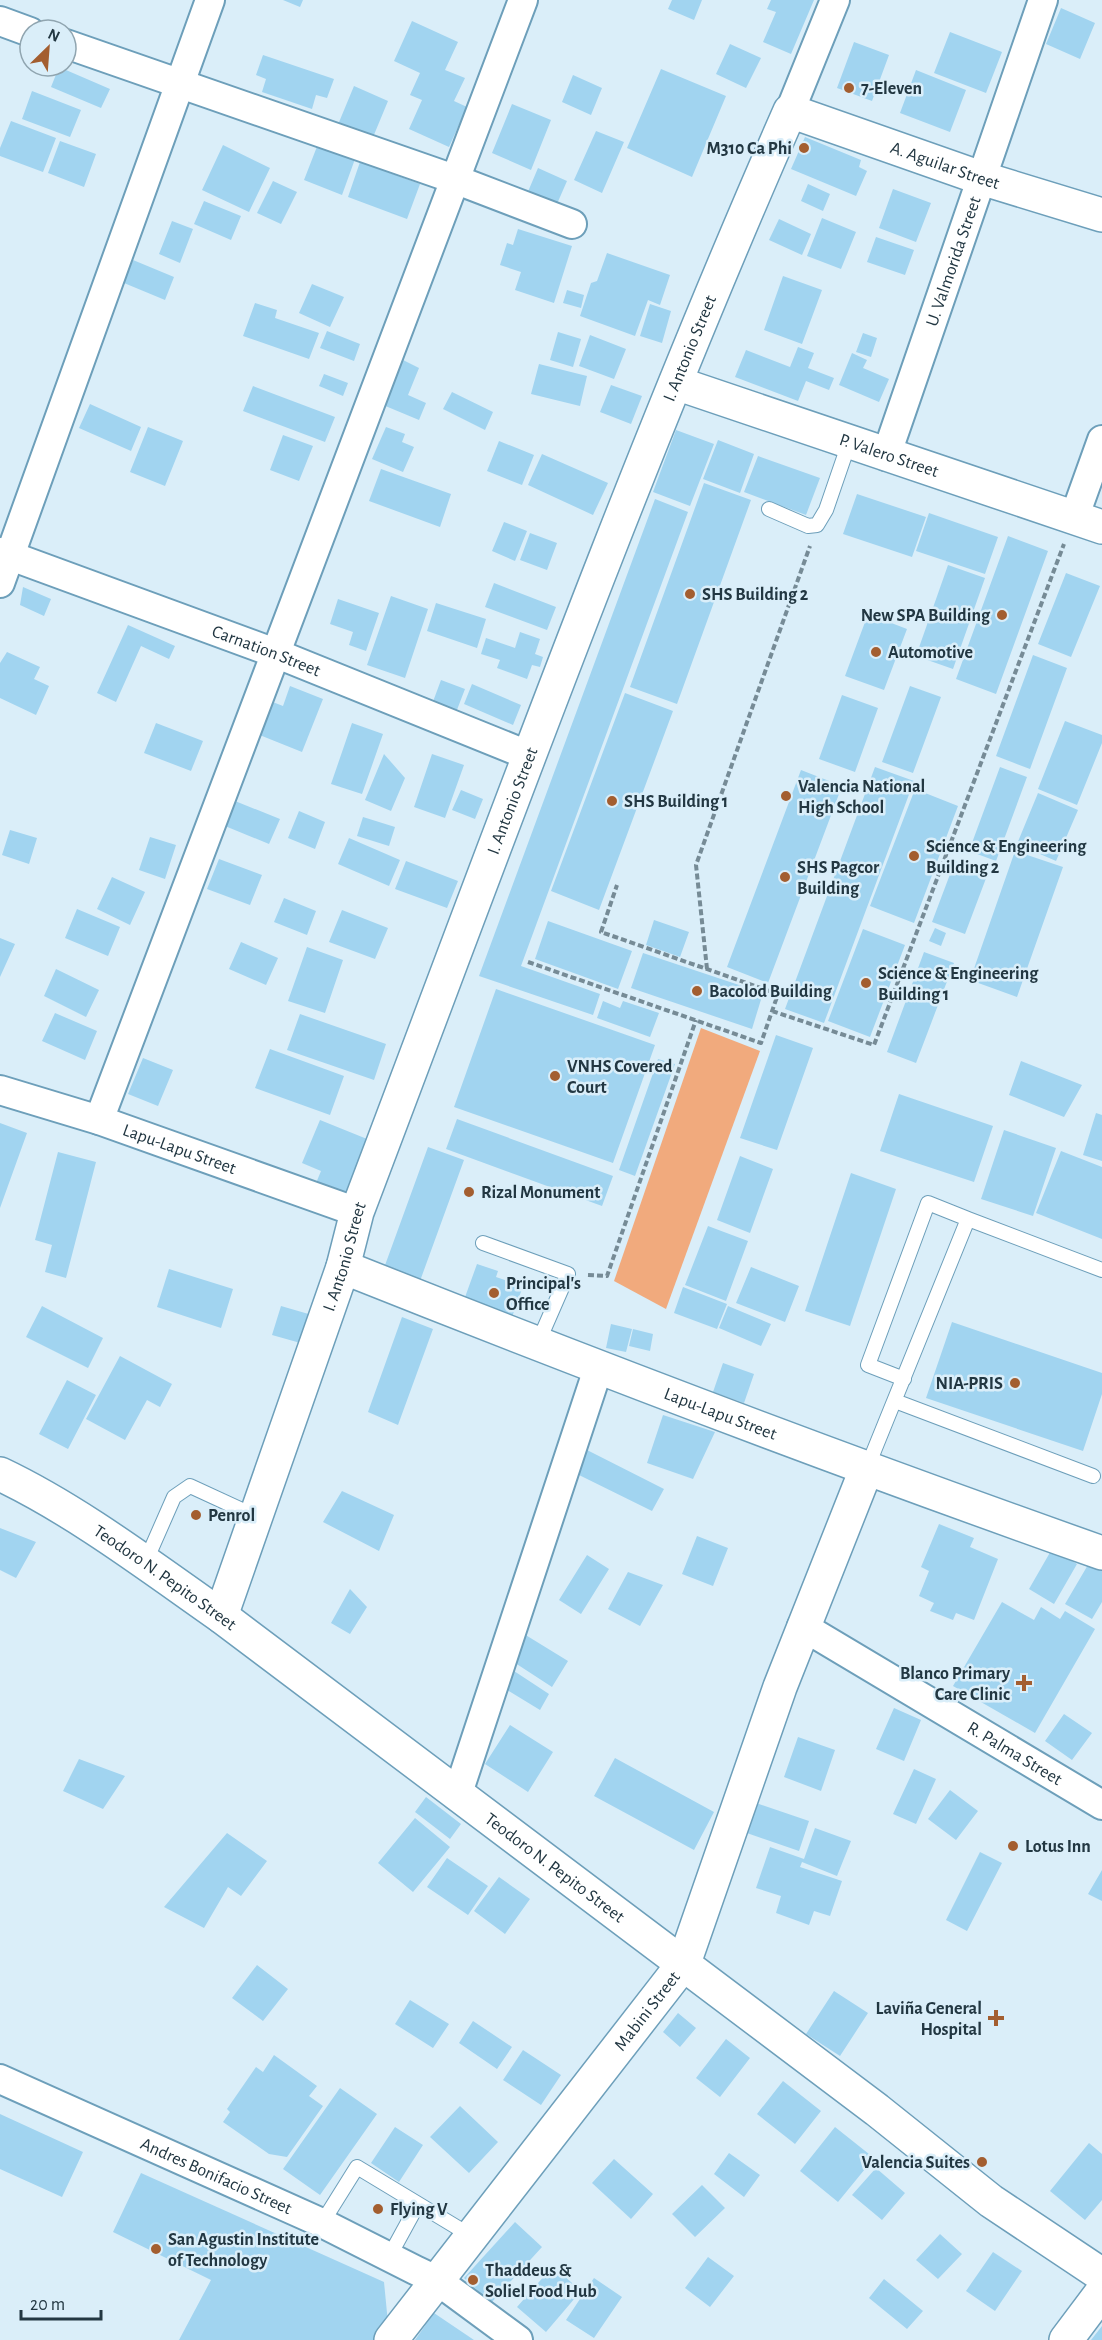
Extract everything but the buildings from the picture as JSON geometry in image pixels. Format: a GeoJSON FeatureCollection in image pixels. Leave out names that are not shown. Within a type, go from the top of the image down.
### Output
{"type":"FeatureCollection","features":[{"type":"Feature","properties":{"kind":"street"},"geometry":{"type":"LineString","coordinates":[[0,584],[5,554],[210,0]]}},
{"type":"Feature","properties":{"kind":"street"},"geometry":{"type":"LineString","coordinates":[[99,1120],[457,180],[523,0]]}},
{"type":"Feature","properties":{"kind":"street","name":"I. Antonio Street"},"geometry":{"type":"LineString","coordinates":[[221,1616],[343,1267],[357,1212],[530,756],[715,280],[790,111],[836,0]]}},
{"type":"Feature","properties":{"kind":"street","name":"U. Valmorida Street"},"geometry":{"type":"LineString","coordinates":[[886,456],[1043,0]]}},
{"type":"Feature","properties":{"kind":"street"},"geometry":{"type":"LineString","coordinates":[[0,21],[18,28]]}},
{"type":"Feature","properties":{"kind":"street"},"geometry":{"type":"LineString","coordinates":[[78,48],[457,180],[572,224]]}},
{"type":"Feature","properties":{"kind":"street","name":"A. Aguilar Street"},"geometry":{"type":"LineString","coordinates":[[790,111],[981,178],[1102,215]]}},
{"type":"Feature","properties":{"kind":"street","name":"P. Valero Street"},"geometry":{"type":"LineString","coordinates":[[676,383],[1088,523]]}},
{"type":"Feature","properties":{"kind":"street"},"geometry":{"type":"LineString","coordinates":[[1088,523],[1102,440]]}},
{"type":"Feature","properties":{"kind":"street","name":"Carnation Street"},"geometry":{"type":"LineString","coordinates":[[5,554],[275,653],[530,756]]}},
{"type":"Feature","properties":{"kind":"street","name":"Lapu-Lapu Street"},"geometry":{"type":"LineString","coordinates":[[0,1090],[99,1120],[357,1212]]}},
{"type":"Feature","properties":{"kind":"street","name":"Lapu-Lapu Street"},"geometry":{"type":"LineString","coordinates":[[343,1267],[598,1369],[866,1470],[1102,1553]]}},
{"type":"Feature","properties":{"kind":"street"},"geometry":{"type":"LineString","coordinates":[[457,1796],[598,1369]]}},
{"type":"Feature","properties":{"kind":"street","name":"Mabini Street"},"geometry":{"type":"LineString","coordinates":[[391,2340],[684,1964],[802,1626],[866,1470]]}},
{"type":"Feature","properties":{"kind":"street","name":"Teodoro N. Pepito Street"},"geometry":{"type":"LineString","coordinates":[[0,1474],[25,1486],[145,1563],[221,1616],[457,1796],[877,2110],[991,2201],[1102,2275]]}},
{"type":"Feature","properties":{"kind":"street","name":"R. Palma Street"},"geometry":{"type":"LineString","coordinates":[[802,1626],[1102,1805]]}},
{"type":"Feature","properties":{"kind":"street","name":"Andres Bonifacio Street"},"geometry":{"type":"LineString","coordinates":[[0,2079],[322,2223],[389,2256],[438,2281],[518,2340]]}},
{"type":"Feature","properties":{"kind":"street"},"geometry":{"type":"LineString","coordinates":[[1066,2340],[1102,2292]]}},
{"type":"Feature","properties":{"kind":"lane"},"geometry":{"type":"LineString","coordinates":[[769,509],[808,526],[817,525],[826,510],[849,443]]}},
{"type":"Feature","properties":{"kind":"lane"},"geometry":{"type":"LineString","coordinates":[[904,1379],[868,1365],[928,1203],[1102,1270]]}},
{"type":"Feature","properties":{"kind":"lane"},"geometry":{"type":"LineString","coordinates":[[866,1470],[968,1219]]}},
{"type":"Feature","properties":{"kind":"lane"},"geometry":{"type":"LineString","coordinates":[[483,1243],[568,1274],[537,1345]]}},
{"type":"Feature","properties":{"kind":"lane"},"geometry":{"type":"LineString","coordinates":[[895,1401],[1093,1476]]}},
{"type":"Feature","properties":{"kind":"lane"},"geometry":{"type":"LineString","coordinates":[[145,1563],[174,1497],[190,1486],[255,1516]]}},
{"type":"Feature","properties":{"kind":"lane"},"geometry":{"type":"LineString","coordinates":[[322,2223],[357,2167],[473,2237]]}},
{"type":"Feature","properties":{"kind":"lane"},"geometry":{"type":"LineString","coordinates":[[389,2256],[418,2204]]}},
{"type":"Feature","properties":{"kind":"path"},"geometry":{"type":"LineString","coordinates":[[772,1011],[874,1045],[1088,523]]}},
{"type":"Feature","properties":{"kind":"path"},"geometry":{"type":"LineString","coordinates":[[706,969],[696,865],[817,525]]}},
{"type":"Feature","properties":{"kind":"path"},"geometry":{"type":"LineString","coordinates":[[528,962],[761,1043],[778,994],[601,932],[617,885]]}},
{"type":"Feature","properties":{"kind":"path"},"geometry":{"type":"LineString","coordinates":[[568,1274],[608,1276],[696,1020]]}},
{"type":"Feature","properties":{"kind":"shaded area"},"geometry":{"type":"Polygon","coordinates":[[[701,1028],[760,1051],[666,1309],[614,1281],[701,1028]]]}},
{"type":"Feature","properties":{"kind":"place","name":"7-Eleven"},"geometry":{"type":"Point","coordinates":[849,88]}},
{"type":"Feature","properties":{"kind":"place","name":"M310 Ca Phi"},"geometry":{"type":"Point","coordinates":[804,148]}},
{"type":"Feature","properties":{"kind":"place","name":"SHS Building 2"},"geometry":{"type":"Point","coordinates":[690,594]}},
{"type":"Feature","properties":{"kind":"place","name":"New SPA Building"},"geometry":{"type":"Point","coordinates":[1002,615]}},
{"type":"Feature","properties":{"kind":"place","name":"Automotive"},"geometry":{"type":"Point","coordinates":[876,652]}},
{"type":"Feature","properties":{"kind":"place","name":"Valencia National High School"},"geometry":{"type":"Point","coordinates":[786,796]}},
{"type":"Feature","properties":{"kind":"place","name":"SHS Building 1"},"geometry":{"type":"Point","coordinates":[612,801]}},
{"type":"Feature","properties":{"kind":"place","name":"Science & Engineering Building 2"},"geometry":{"type":"Point","coordinates":[914,856]}},
{"type":"Feature","properties":{"kind":"place","name":"SHS Pagcor Building"},"geometry":{"type":"Point","coordinates":[785,877]}},
{"type":"Feature","properties":{"kind":"place","name":"Science & Engineering Building 1"},"geometry":{"type":"Point","coordinates":[866,983]}},
{"type":"Feature","properties":{"kind":"place","name":"Bacolod Building"},"geometry":{"type":"Point","coordinates":[697,991]}},
{"type":"Feature","properties":{"kind":"place","name":"VNHS Covered Court"},"geometry":{"type":"Point","coordinates":[555,1076]}},
{"type":"Feature","properties":{"kind":"place","name":"Rizal Monument"},"geometry":{"type":"Point","coordinates":[469,1192]}},
{"type":"Feature","properties":{"kind":"place","name":"Principal's Office"},"geometry":{"type":"Point","coordinates":[494,1293]}},
{"type":"Feature","properties":{"kind":"place","name":"NIA-PRIS"},"geometry":{"type":"Point","coordinates":[1015,1383]}},
{"type":"Feature","properties":{"kind":"place","name":"Penrol"},"geometry":{"type":"Point","coordinates":[196,1515]}},
{"type":"Feature","properties":{"kind":"place","name":"Blanco Primary Care Clinic"},"geometry":{"type":"Point","coordinates":[1024,1683]}},
{"type":"Feature","properties":{"kind":"place","name":"Lotus Inn"},"geometry":{"type":"Point","coordinates":[1013,1846]}},
{"type":"Feature","properties":{"kind":"place","name":"Laviña General Hospital"},"geometry":{"type":"Point","coordinates":[996,2018]}},
{"type":"Feature","properties":{"kind":"place","name":"Valencia Suites"},"geometry":{"type":"Point","coordinates":[982,2162]}},
{"type":"Feature","properties":{"kind":"place","name":"Flying V"},"geometry":{"type":"Point","coordinates":[378,2209]}},
{"type":"Feature","properties":{"kind":"place","name":"San Agustin Institute of Technology"},"geometry":{"type":"Point","coordinates":[156,2249]}},
{"type":"Feature","properties":{"kind":"place","name":"Thaddeus & Soliel Food Hub"},"geometry":{"type":"Point","coordinates":[473,2280]}}]}
